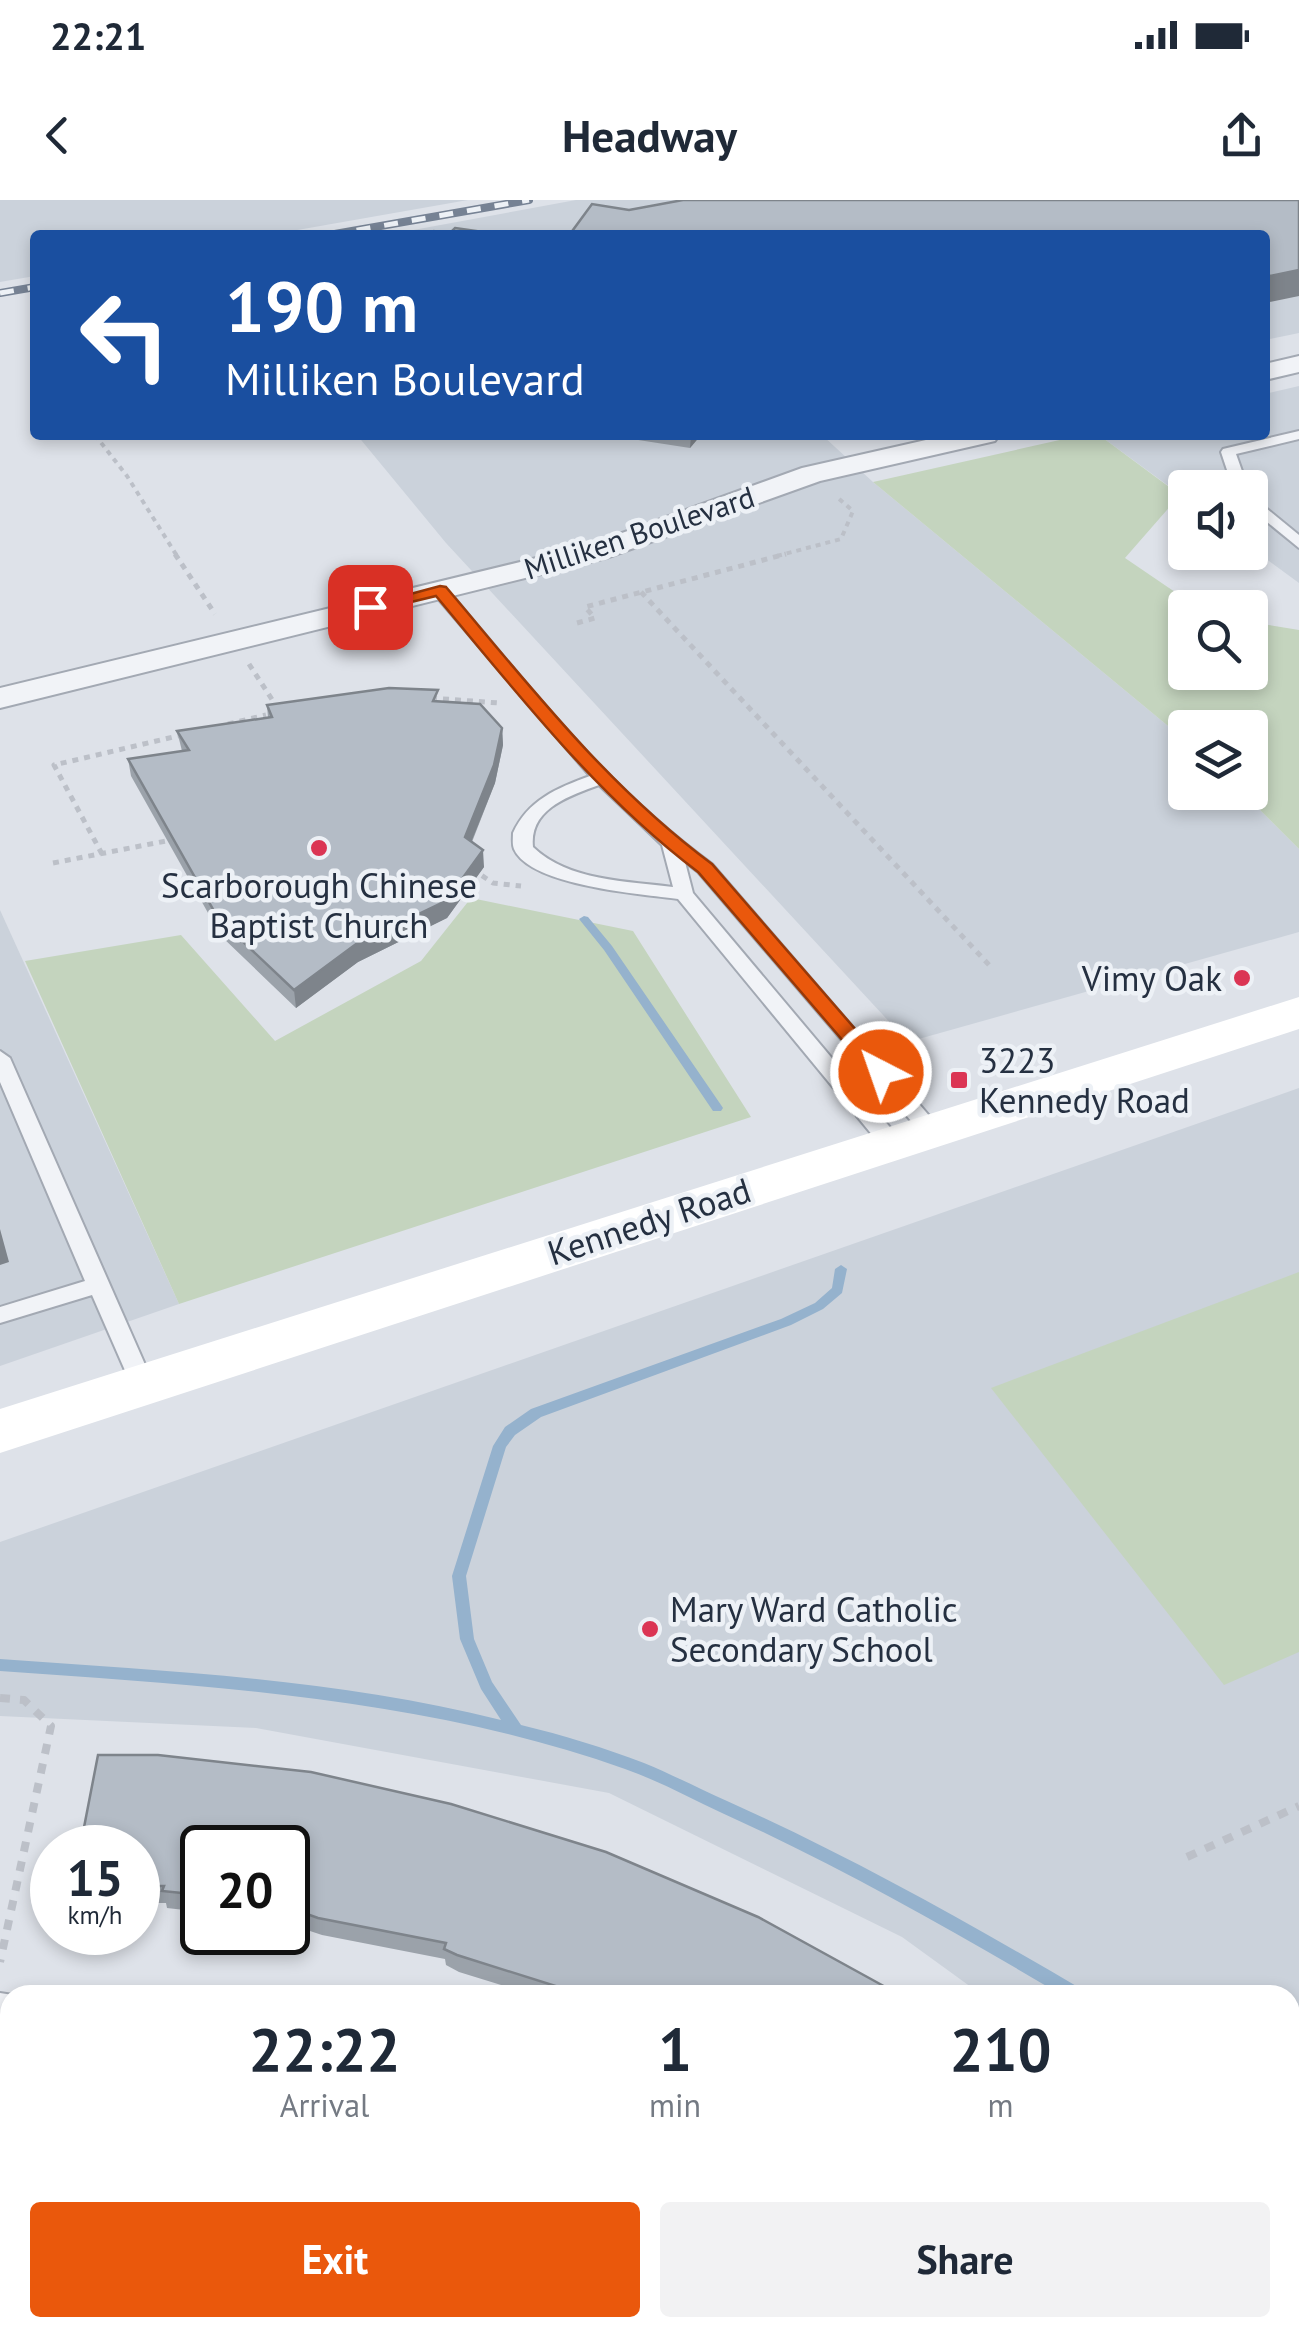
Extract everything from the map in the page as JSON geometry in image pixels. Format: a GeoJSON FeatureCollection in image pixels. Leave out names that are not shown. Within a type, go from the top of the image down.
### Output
{"type":"FeatureCollection","features":[{"type":"Feature","properties":{"kind":"main road","name":"Kennedy Road"},"geometry":{"type":"LineString","coordinates":[[0,1431],[1299,1012]]}},
{"type":"Feature","properties":{"kind":"street"},"geometry":{"type":"LineString","coordinates":[[1270,371],[1299,364]]}},
{"type":"Feature","properties":{"kind":"street","name":"Milliken Boulevard"},"geometry":{"type":"LineString","coordinates":[[0,698],[596,552],[812,474],[962,440]]}},
{"type":"Feature","properties":{"kind":"lane"},"geometry":{"type":"LineString","coordinates":[[1234,470],[1228,452],[1299,435]]}},
{"type":"Feature","properties":{"kind":"lane"},"geometry":{"type":"LineString","coordinates":[[1272,440],[1299,457]]}},
{"type":"Feature","properties":{"kind":"lane"},"geometry":{"type":"LineString","coordinates":[[1268,516],[1299,543]]}},
{"type":"Feature","properties":{"kind":"lane"},"geometry":{"type":"LineString","coordinates":[[440,591],[566,741],[671,843],[705,868],[911,1137]]}},
{"type":"Feature","properties":{"kind":"lane"},"geometry":{"type":"LineString","coordinates":[[602,777],[564,792],[540,807],[526,822],[520,839],[524,854],[540,866],[563,874],[684,894]]}},
{"type":"Feature","properties":{"kind":"lane"},"geometry":{"type":"LineString","coordinates":[[671,843],[684,894],[911,1137]]}},
{"type":"Feature","properties":{"kind":"lane"},"geometry":{"type":"LineString","coordinates":[[0,1058],[142,1385]]}},
{"type":"Feature","properties":{"kind":"lane"},"geometry":{"type":"LineString","coordinates":[[0,1315],[101,1284]]}},
{"type":"Feature","properties":{"kind":"path"},"geometry":{"type":"LineString","coordinates":[[99,440],[221,624]]}},
{"type":"Feature","properties":{"kind":"path"},"geometry":{"type":"LineString","coordinates":[[577,623],[595,618],[585,607],[841,539],[854,512],[829,490]]}},
{"type":"Feature","properties":{"kind":"path"},"geometry":{"type":"LineString","coordinates":[[641,592],[991,967]]}},
{"type":"Feature","properties":{"kind":"path"},"geometry":{"type":"LineString","coordinates":[[244,657],[273,700]]}},
{"type":"Feature","properties":{"kind":"path"},"geometry":{"type":"LineString","coordinates":[[429,698],[502,703]]}},
{"type":"Feature","properties":{"kind":"path"},"geometry":{"type":"LineString","coordinates":[[228,724],[266,715]]}},
{"type":"Feature","properties":{"kind":"path"},"geometry":{"type":"LineString","coordinates":[[102,854],[54,765],[189,733]]}},
{"type":"Feature","properties":{"kind":"path"},"geometry":{"type":"LineString","coordinates":[[53,863],[166,841]]}},
{"type":"Feature","properties":{"kind":"path"},"geometry":{"type":"LineString","coordinates":[[484,856],[473,870],[493,882],[526,886]]}},
{"type":"Feature","properties":{"kind":"path"},"geometry":{"type":"LineString","coordinates":[[0,1698],[24,1700],[50,1726],[0,1962]]}},
{"type":"Feature","properties":{"kind":"path"},"geometry":{"type":"LineString","coordinates":[[1187,1857],[1299,1806]]}},
{"type":"Feature","properties":{"kind":"shaded area"},"geometry":{"type":"Polygon","coordinates":[[[0,200],[468,200],[297,230],[30,230],[30,277],[0,282],[0,200]]]}},
{"type":"Feature","properties":{"kind":"shaded area"},"geometry":{"type":"Polygon","coordinates":[[[576,200],[1299,200],[1299,333],[1270,339],[1270,230],[413,230],[576,200]]]}},
{"type":"Feature","properties":{"kind":"shaded area"},"geometry":{"type":"Polygon","coordinates":[[[1299,386],[1299,583],[1268,560],[1268,470],[1168,470],[1168,486],[1106,440],[1270,440],[1270,393],[1299,386]]]}},
{"type":"Feature","properties":{"kind":"shaded area"},"geometry":{"type":"Polygon","coordinates":[[[361,440],[827,440],[1168,726],[1168,810],[1260,810],[1299,849],[1299,932],[908,1042],[446,543],[361,440]]]}},
{"type":"Feature","properties":{"kind":"shaded area"},"geometry":{"type":"Polygon","coordinates":[[[0,910],[179,1304],[0,1366],[0,910]]]}},
{"type":"Feature","properties":{"kind":"shaded area","name":"Mary Ward Catholic Secondary School"},"geometry":{"type":"Polygon","coordinates":[[[1299,1088],[1299,1985],[968,1985],[902,1937],[609,1793],[256,1728],[0,1716],[0,1542],[1299,1088]]]}},
{"type":"Feature","properties":{"kind":"green space"},"geometry":{"type":"Polygon","coordinates":[[[1060,440],[1106,440],[1168,486],[1168,509],[1125,558],[1172,590],[1168,590],[1168,690],[1268,690],[1268,625],[1299,630],[1299,849],[1260,810],[1268,810],[1268,710],[1168,710],[1168,726],[873,482],[1060,440]]]}},
{"type":"Feature","properties":{"kind":"green space"},"geometry":{"type":"Polygon","coordinates":[[[471,898],[633,931],[751,1117],[179,1304],[25,961],[181,935],[275,1041],[421,961],[471,898]]]}},
{"type":"Feature","properties":{"kind":"green space"},"geometry":{"type":"Polygon","coordinates":[[[1299,1272],[1299,1652],[1224,1685],[991,1388],[1299,1272]]]}},
{"type":"Feature","properties":{"kind":"building"},"geometry":{"type":"Polygon","coordinates":[[[683,200],[1299,200],[1299,270],[1270,276],[1270,230],[573,230],[592,204],[629,210],[683,200]]]}},
{"type":"Feature","properties":{"kind":"building","name":"Scarborough Chinese Baptist Church"},"geometry":{"type":"Polygon","coordinates":[[[389,688],[438,690],[433,701],[480,704],[502,728],[494,765],[465,837],[483,850],[446,901],[356,944],[294,990],[218,918],[128,759],[189,750],[177,731],[272,717],[267,705],[389,688]]]}},
{"type":"Feature","properties":{"kind":"building"},"geometry":{"type":"Polygon","coordinates":[[[98,1755],[158,1755],[311,1772],[451,1804],[606,1852],[758,1917],[882,1985],[552,1985],[457,1955],[444,1949],[446,1943],[310,1915],[310,1825],[180,1825],[180,1893],[162,1891],[164,1886],[160,1886],[160,1825],[84,1825],[98,1755]]]}},
{"type":"Feature","properties":{"kind":"waterway"},"geometry":{"type":"LineString","coordinates":[[584,919],[717,1108]]}},
{"type":"Feature","properties":{"kind":"waterway"},"geometry":{"type":"LineString","coordinates":[[516,1730],[486,1685],[467,1639],[459,1576],[500,1446],[510,1431],[536,1413],[786,1322],[819,1306],[838,1290],[841,1269]]}},
{"type":"Feature","properties":{"kind":"waterway"},"geometry":{"type":"LineString","coordinates":[[0,1665],[317,1693],[396,1704],[516,1730]]}},
{"type":"Feature","properties":{"kind":"waterway"},"geometry":{"type":"LineString","coordinates":[[516,1730],[649,1772],[809,1846],[1060,1985]]}},
{"type":"Feature","properties":{"kind":"railway"},"geometry":{"type":"LineString","coordinates":[[358,230],[529,200]]}},
{"type":"Feature","properties":{"kind":"railway"},"geometry":{"type":"LineString","coordinates":[[0,293],[30,288]]}},
{"type":"Feature","properties":{"kind":"place","name":"Scarborough Chinese Baptist Church"},"geometry":{"type":"Point","coordinates":[319,848]}},
{"type":"Feature","properties":{"kind":"place","name":"Vimy Oak"},"geometry":{"type":"Point","coordinates":[1242,978]}},
{"type":"Feature","properties":{"kind":"place","name":"3223 Kennedy Road"},"geometry":{"type":"Point","coordinates":[959,1080]}},
{"type":"Feature","properties":{"kind":"place","name":"Mary Ward Catholic Secondary School"},"geometry":{"type":"Point","coordinates":[650,1629]}},
{"type":"Feature","properties":{"kind":"route"},"geometry":{"type":"LineString","coordinates":[[370,607],[440,591],[578,754],[640,809],[671,843],[705,868],[881,1072]]}}]}
